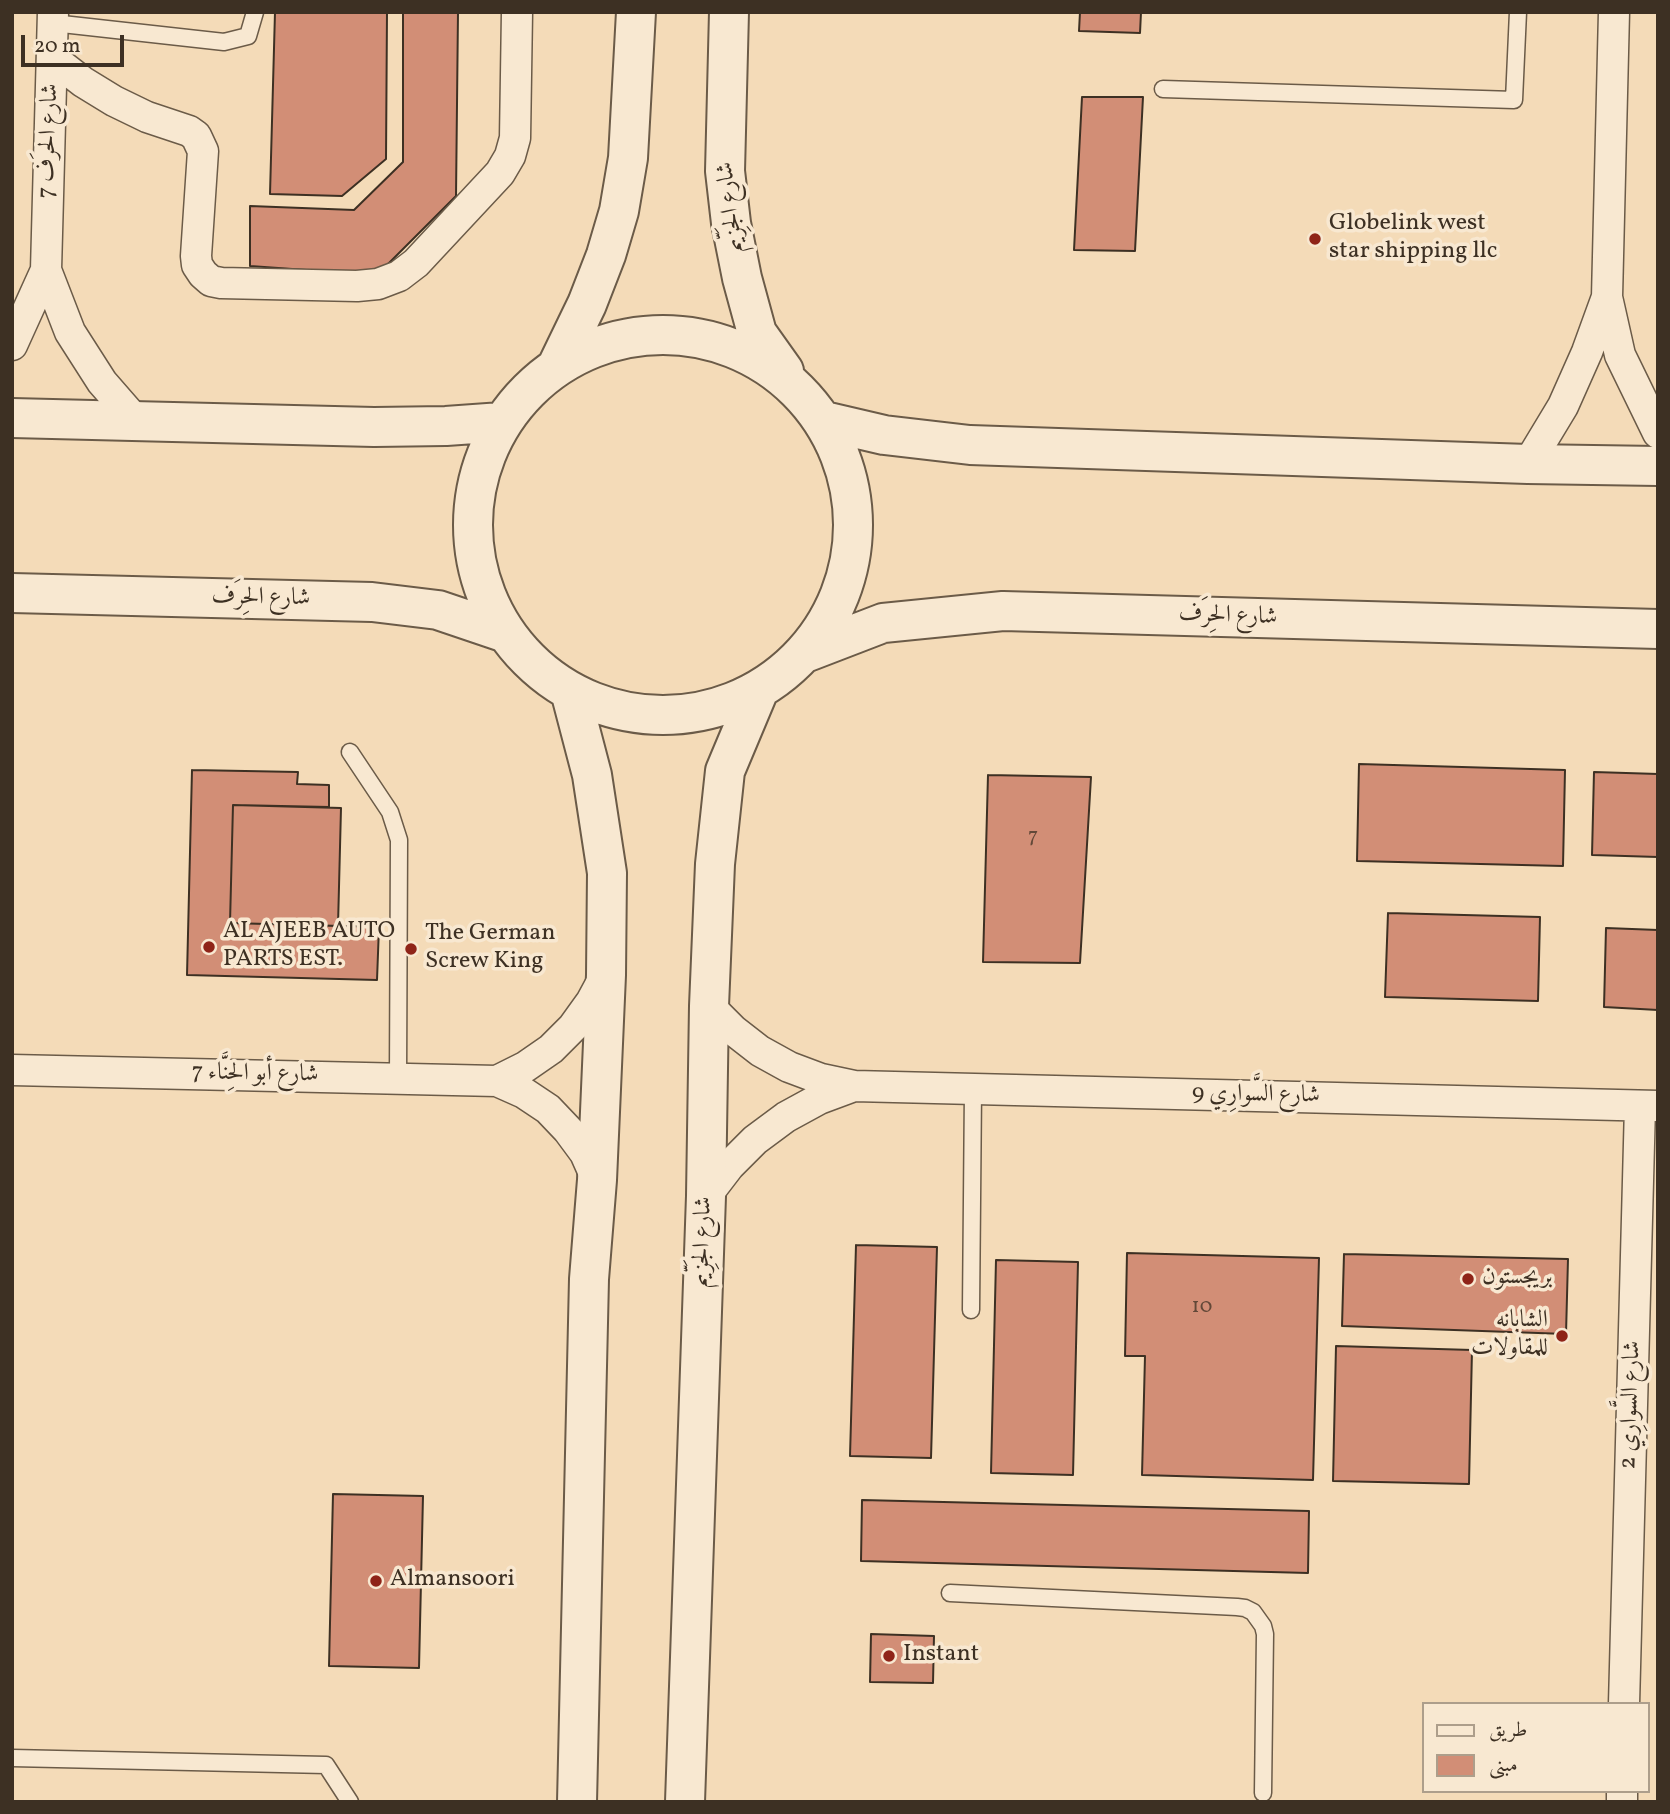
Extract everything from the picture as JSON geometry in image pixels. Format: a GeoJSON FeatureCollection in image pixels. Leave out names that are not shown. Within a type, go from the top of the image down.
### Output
{"type":"FeatureCollection","features":[{"type":"Feature","properties":{"kind":"street"},"geometry":{"type":"LineString","coordinates":[[52,58],[114,101],[146,117],[189,131],[196,136],[202,152],[196,256],[197,265],[211,281],[357,286],[379,284],[416,264],[500,173],[510,156],[515,138],[517,12]]}},
{"type":"Feature","properties":{"kind":"street"},"geometry":{"type":"LineString","coordinates":[[558,366],[587,304],[619,211],[628,158],[636,12]]}},
{"type":"Feature","properties":{"kind":"street","name":"شارع الجَزِّيم"},"geometry":{"type":"LineString","coordinates":[[729,12],[725,171],[731,223],[741,278],[757,333],[795,387]]}},
{"type":"Feature","properties":{"kind":"street"},"geometry":{"type":"LineString","coordinates":[[1614,12],[1607,297],[1620,355],[1658,433]]}},
{"type":"Feature","properties":{"kind":"street","name":"شارع الحرَف 7"},"geometry":{"type":"LineString","coordinates":[[12,345],[46,270],[53,18]]}},
{"type":"Feature","properties":{"kind":"street","name":"شارع الحرَف 7"},"geometry":{"type":"LineString","coordinates":[[46,270],[70,332],[102,382],[136,421]]}},
{"type":"Feature","properties":{"kind":"street"},"geometry":{"type":"LineString","coordinates":[[1528,464],[1563,406],[1607,297]]}},
{"type":"Feature","properties":{"kind":"street"},"geometry":{"type":"LineString","coordinates":[[680,335],[722,344],[761,361],[795,387],[824,421],[843,458],[852,499],[854,540],[846,581],[829,619],[805,653],[759,690],[713,708],[665,715],[616,709],[569,691],[534,665],[506,633],[481,583],[471,528],[479,472],[502,422],[527,391],[558,366],[596,347],[638,336],[680,335]]}},
{"type":"Feature","properties":{"kind":"street"},"geometry":{"type":"LineString","coordinates":[[12,418],[374,427],[502,422]]}},
{"type":"Feature","properties":{"kind":"street"},"geometry":{"type":"LineString","coordinates":[[824,421],[884,435],[970,445],[1658,466]]}},
{"type":"Feature","properties":{"kind":"street","name":"شارع الحِرَف"},"geometry":{"type":"LineString","coordinates":[[12,593],[372,602],[438,610],[506,633]]}},
{"type":"Feature","properties":{"kind":"street","name":"شارع الحِرَف"},"geometry":{"type":"LineString","coordinates":[[805,653],[883,623],[1003,611],[1658,629]]}},
{"type":"Feature","properties":{"kind":"street","name":"شارع الجَزِّيم"},"geometry":{"type":"LineString","coordinates":[[685,1802],[715,863],[725,771],[759,690]]}},
{"type":"Feature","properties":{"kind":"street"},"geometry":{"type":"LineString","coordinates":[[569,691],[592,775],[607,873],[606,975],[597,1180],[589,1279],[577,1802]]}},
{"type":"Feature","properties":{"kind":"street","name":"شارع أبو الحِنَّاء 7"},"geometry":{"type":"LineString","coordinates":[[498,1081],[551,1049],[573,1027],[592,1002],[606,975]]}},
{"type":"Feature","properties":{"kind":"street","name":"شارع السَّوارِي 9"},"geometry":{"type":"LineString","coordinates":[[709,1006],[733,1030],[779,1062],[821,1079],[855,1086],[1649,1106]]}},
{"type":"Feature","properties":{"kind":"street","name":"شارع أبو الحِنَّاء 7"},"geometry":{"type":"LineString","coordinates":[[12,1070],[498,1081],[524,1093],[555,1116],[584,1153],[597,1180]]}},
{"type":"Feature","properties":{"kind":"street","name":"شارع السَّوارِي 9"},"geometry":{"type":"LineString","coordinates":[[706,1196],[729,1166],[755,1140],[786,1117],[855,1086]]}},
{"type":"Feature","properties":{"kind":"street","name":"شارع السَّوارِي 2"},"geometry":{"type":"LineString","coordinates":[[1624,1702],[1649,1106]]}},
{"type":"Feature","properties":{"kind":"lane"},"geometry":{"type":"LineString","coordinates":[[53,18],[224,42],[248,36],[255,12]]}},
{"type":"Feature","properties":{"kind":"lane"},"geometry":{"type":"LineString","coordinates":[[1163,89],[1514,100],[1518,12]]}},
{"type":"Feature","properties":{"kind":"lane"},"geometry":{"type":"LineString","coordinates":[[350,752],[390,811],[399,840],[398,1079]]}},
{"type":"Feature","properties":{"kind":"lane"},"geometry":{"type":"LineString","coordinates":[[971,1310],[973,1089]]}},
{"type":"Feature","properties":{"kind":"lane"},"geometry":{"type":"LineString","coordinates":[[950,1593],[1237,1607],[1253,1612],[1265,1634],[1264,1793]]}},
{"type":"Feature","properties":{"kind":"lane"},"geometry":{"type":"LineString","coordinates":[[12,1758],[326,1765],[350,1802]]}},
{"type":"Feature","properties":{"kind":"building"},"geometry":{"type":"Polygon","coordinates":[[[275,12],[387,12],[386,159],[342,196],[270,194],[275,12]]]}},
{"type":"Feature","properties":{"kind":"building"},"geometry":{"type":"Polygon","coordinates":[[[403,12],[458,12],[456,196],[377,275],[250,266],[250,206],[354,210],[403,162],[403,12]]]}},
{"type":"Feature","properties":{"kind":"building"},"geometry":{"type":"Polygon","coordinates":[[[1080,12],[1141,12],[1140,33],[1079,31],[1080,12]]]}},
{"type":"Feature","properties":{"kind":"building"},"geometry":{"type":"Polygon","coordinates":[[[1082,97],[1143,97],[1135,251],[1074,250],[1082,97]]]}},
{"type":"Feature","properties":{"kind":"building"},"geometry":{"type":"Polygon","coordinates":[[[1359,764],[1565,770],[1563,866],[1357,861],[1359,764]]]}},
{"type":"Feature","properties":{"kind":"building"},"geometry":{"type":"Polygon","coordinates":[[[192,770],[298,772],[297,784],[329,785],[329,807],[233,805],[230,923],[379,927],[377,980],[187,975],[192,770]]]}},
{"type":"Feature","properties":{"kind":"building"},"geometry":{"type":"Polygon","coordinates":[[[1594,772],[1658,774],[1658,857],[1592,855],[1594,772]]]}},
{"type":"Feature","properties":{"kind":"building"},"geometry":{"type":"Polygon","coordinates":[[[988,775],[1091,777],[1080,963],[983,962],[988,775]]]}},
{"type":"Feature","properties":{"kind":"building"},"geometry":{"type":"Polygon","coordinates":[[[233,805],[341,808],[338,926],[230,923],[233,805]]]}},
{"type":"Feature","properties":{"kind":"building"},"geometry":{"type":"Polygon","coordinates":[[[1388,913],[1540,917],[1538,1001],[1385,997],[1388,913]]]}},
{"type":"Feature","properties":{"kind":"building"},"geometry":{"type":"Polygon","coordinates":[[[1606,928],[1658,930],[1658,1010],[1604,1007],[1606,928]]]}},
{"type":"Feature","properties":{"kind":"building"},"geometry":{"type":"Polygon","coordinates":[[[856,1245],[937,1247],[931,1458],[850,1456],[856,1245]]]}},
{"type":"Feature","properties":{"kind":"building"},"geometry":{"type":"Polygon","coordinates":[[[1127,1253],[1319,1258],[1313,1480],[1142,1475],[1145,1356],[1125,1356],[1127,1253]]]}},
{"type":"Feature","properties":{"kind":"building"},"geometry":{"type":"Polygon","coordinates":[[[1344,1254],[1568,1259],[1566,1334],[1342,1326],[1344,1254]]]}},
{"type":"Feature","properties":{"kind":"building"},"geometry":{"type":"Polygon","coordinates":[[[996,1260],[1078,1262],[1073,1475],[991,1473],[996,1260]]]}},
{"type":"Feature","properties":{"kind":"building"},"geometry":{"type":"Polygon","coordinates":[[[1336,1346],[1472,1350],[1469,1484],[1333,1481],[1336,1346]]]}},
{"type":"Feature","properties":{"kind":"building","name":"Almansoori"},"geometry":{"type":"Polygon","coordinates":[[[333,1494],[423,1496],[419,1668],[329,1666],[333,1494]]]}},
{"type":"Feature","properties":{"kind":"building"},"geometry":{"type":"Polygon","coordinates":[[[862,1500],[1309,1511],[1308,1573],[861,1561],[862,1500]]]}},
{"type":"Feature","properties":{"kind":"building"},"geometry":{"type":"Polygon","coordinates":[[[871,1634],[934,1636],[933,1683],[870,1682],[871,1634]]]}},
{"type":"Feature","properties":{"kind":"place","name":"Globelink west star shipping llc"},"geometry":{"type":"Point","coordinates":[1315,239]}},
{"type":"Feature","properties":{"kind":"place","name":"AL AJEEB AUTO PARTS EST."},"geometry":{"type":"Point","coordinates":[209,947]}},
{"type":"Feature","properties":{"kind":"place","name":"The German Screw King"},"geometry":{"type":"Point","coordinates":[411,949]}},
{"type":"Feature","properties":{"kind":"place","name":"بريجستون"},"geometry":{"type":"Point","coordinates":[1468,1279]}},
{"type":"Feature","properties":{"kind":"place","name":"الشابانه للمقاولات"},"geometry":{"type":"Point","coordinates":[1562,1336]}},
{"type":"Feature","properties":{"kind":"place","name":"Almansoori"},"geometry":{"type":"Point","coordinates":[376,1581]}},
{"type":"Feature","properties":{"kind":"place","name":"Instant"},"geometry":{"type":"Point","coordinates":[889,1656]}}]}
